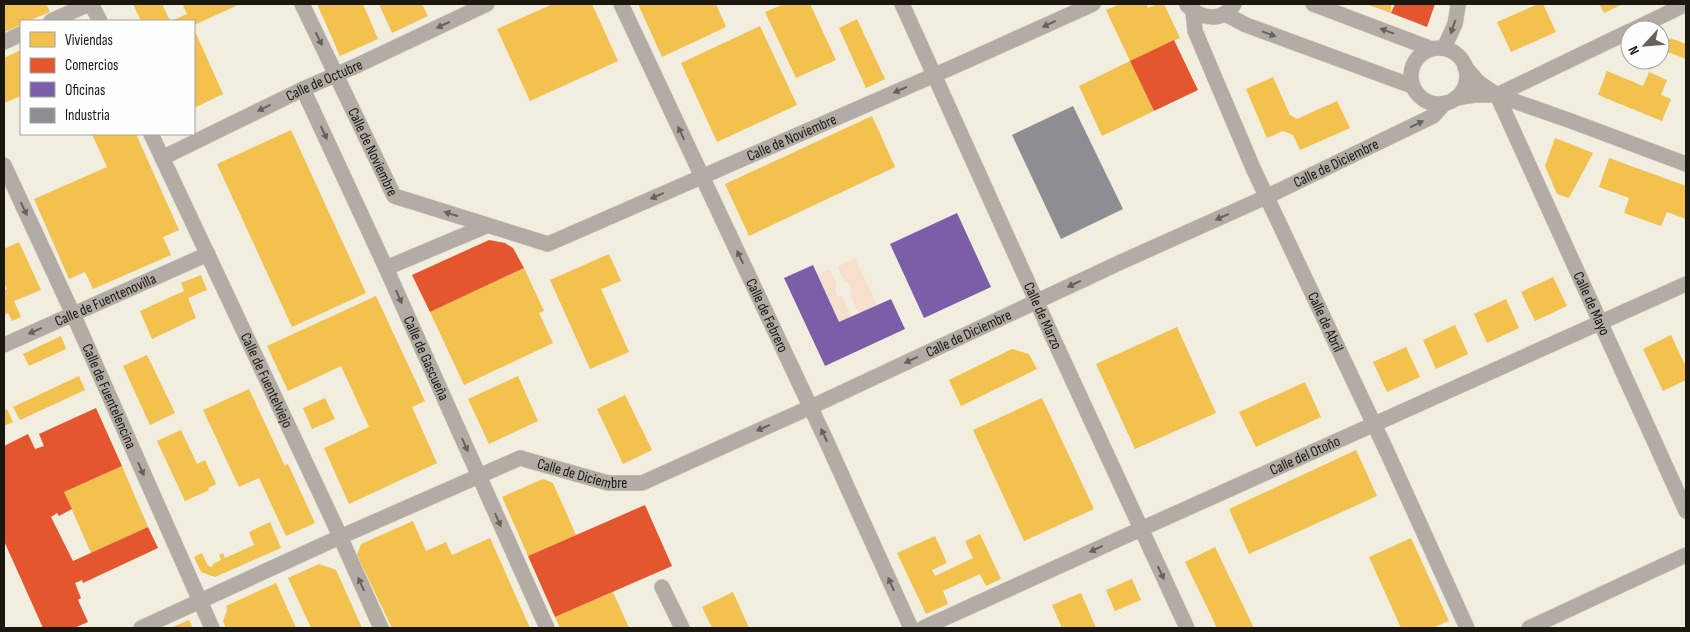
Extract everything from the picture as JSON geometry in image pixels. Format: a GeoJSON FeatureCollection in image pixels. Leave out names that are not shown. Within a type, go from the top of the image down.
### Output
{"type":"FeatureCollection","features":[{"type":"Feature","properties":{"kind":"street"},"geometry":{"type":"LineString","coordinates":[[53,20],[90,4],[99,20]]}},
{"type":"Feature","properties":{"kind":"street","name":"Calle de Noviembre"},"geometry":{"type":"LineString","coordinates":[[302,4],[394,196],[548,244],[1093,4]]}},
{"type":"Feature","properties":{"kind":"street","name":"Calle de Octubre"},"geometry":{"type":"LineString","coordinates":[[162,158],[304,89],[487,4]]}},
{"type":"Feature","properties":{"kind":"street","name":"Calle de Febrero"},"geometry":{"type":"LineString","coordinates":[[621,4],[811,407],[911,628]]}},
{"type":"Feature","properties":{"kind":"street","name":"Calle de Marzo"},"geometry":{"type":"LineString","coordinates":[[902,4],[1140,529],[1187,628]]}},
{"type":"Feature","properties":{"kind":"street"},"geometry":{"type":"LineString","coordinates":[[1313,4],[1457,55],[1478,82],[1497,95],[1686,164]]}},
{"type":"Feature","properties":{"kind":"street"},"geometry":{"type":"LineString","coordinates":[[1457,4],[1455,24],[1438,48],[1422,54],[1414,63],[1411,74],[1412,86],[1420,97],[1431,103],[1475,95],[1497,95],[1620,36]]}},
{"type":"Feature","properties":{"kind":"street"},"geometry":{"type":"LineString","coordinates":[[1653,20],[1686,4]]}},
{"type":"Feature","properties":{"kind":"street"},"geometry":{"type":"LineString","coordinates":[[1189,8],[1200,16],[1208,18],[1230,9],[1246,26],[1412,86]]}},
{"type":"Feature","properties":{"kind":"street","name":"Calle de Abril"},"geometry":{"type":"LineString","coordinates":[[1189,8],[1195,31],[1266,197],[1467,628]]}},
{"type":"Feature","properties":{"kind":"street"},"geometry":{"type":"LineString","coordinates":[[4,42],[20,34]]}},
{"type":"Feature","properties":{"kind":"street"},"geometry":{"type":"LineString","coordinates":[[1450,101],[1463,89],[1466,78],[1465,67]]}},
{"type":"Feature","properties":{"kind":"street","name":"Calle de Gascueña"},"geometry":{"type":"LineString","coordinates":[[304,89],[547,628]]}},
{"type":"Feature","properties":{"kind":"street","name":"Calle de Mayo"},"geometry":{"type":"LineString","coordinates":[[1497,95],[1686,511]]}},
{"type":"Feature","properties":{"kind":"street","name":"Calle de Diciembre"},"geometry":{"type":"LineString","coordinates":[[141,628],[340,537],[520,458],[608,483],[642,483],[1266,197],[1433,116],[1450,101]]}},
{"type":"Feature","properties":{"kind":"street","name":"Calle de Fuentelviejo"},"geometry":{"type":"LineString","coordinates":[[151,135],[381,628]]}},
{"type":"Feature","properties":{"kind":"street","name":"Calle de Fuentelencina"},"geometry":{"type":"LineString","coordinates":[[4,165],[73,314],[212,628]]}},
{"type":"Feature","properties":{"kind":"street"},"geometry":{"type":"LineString","coordinates":[[386,268],[486,226]]}},
{"type":"Feature","properties":{"kind":"street","name":"Calle de Fuentenovilla"},"geometry":{"type":"LineString","coordinates":[[4,345],[208,254]]}},
{"type":"Feature","properties":{"kind":"street","name":"Calle del Otoño"},"geometry":{"type":"LineString","coordinates":[[923,628],[1686,284]]}},
{"type":"Feature","properties":{"kind":"street"},"geometry":{"type":"LineString","coordinates":[[1529,628],[1686,555]]}},
{"type":"Feature","properties":{"kind":"street"},"geometry":{"type":"LineString","coordinates":[[662,587],[682,628]]}},
{"type":"Feature","properties":{"kind":"shaded area"},"geometry":{"type":"Polygon","coordinates":[[[855,259],[877,305],[859,313],[850,294],[852,290],[849,283],[845,282],[837,267],[855,259]]]}},
{"type":"Feature","properties":{"kind":"shaded area"},"geometry":{"type":"Polygon","coordinates":[[[830,269],[837,285],[835,290],[837,296],[842,296],[851,317],[839,322],[817,275],[830,269]]]}},
{"type":"Feature","properties":{"kind":"building: Viviendas"},"geometry":{"type":"Polygon","coordinates":[[[46,4],[50,12],[30,20],[20,20],[20,25],[4,32],[4,5],[46,4]]]}},
{"type":"Feature","properties":{"kind":"building: Viviendas"},"geometry":{"type":"Polygon","coordinates":[[[133,4],[162,4],[170,20],[141,20],[133,4]]]}},
{"type":"Feature","properties":{"kind":"building: Viviendas"},"geometry":{"type":"Polygon","coordinates":[[[188,4],[240,4],[195,25],[195,20],[173,20],[187,14],[183,6],[188,4]]]}},
{"type":"Feature","properties":{"kind":"building: Viviendas"},"geometry":{"type":"Polygon","coordinates":[[[317,4],[363,4],[378,39],[340,56],[317,4]]]}},
{"type":"Feature","properties":{"kind":"building: Viviendas"},"geometry":{"type":"Polygon","coordinates":[[[379,4],[422,4],[428,16],[392,33],[379,4]]]}},
{"type":"Feature","properties":{"kind":"building: Viviendas"},"geometry":{"type":"Polygon","coordinates":[[[553,4],[592,4],[618,61],[530,101],[497,29],[553,4]]]}},
{"type":"Feature","properties":{"kind":"building: Viviendas"},"geometry":{"type":"Polygon","coordinates":[[[638,4],[716,4],[726,27],[662,57],[638,4]]]}},
{"type":"Feature","properties":{"kind":"building: Viviendas"},"geometry":{"type":"Polygon","coordinates":[[[784,4],[810,4],[836,60],[796,78],[765,12],[784,4]]]}},
{"type":"Feature","properties":{"kind":"building: Viviendas"},"geometry":{"type":"Polygon","coordinates":[[[1120,4],[1146,4],[1148,8],[1157,4],[1164,4],[1180,38],[1130,61],[1106,10],[1120,4]]]}},
{"type":"Feature","properties":{"kind":"building: Viviendas"},"geometry":{"type":"Polygon","coordinates":[[[1366,4],[1391,4],[1391,13],[1366,4]]]}},
{"type":"Feature","properties":{"kind":"building: Viviendas"},"geometry":{"type":"Polygon","coordinates":[[[1538,4],[1543,4],[1556,32],[1511,52],[1497,22],[1538,4]]]}},
{"type":"Feature","properties":{"kind":"building: Viviendas"},"geometry":{"type":"Polygon","coordinates":[[[1599,4],[1623,4],[1604,13],[1599,4]]]}},
{"type":"Feature","properties":{"kind":"building: Viviendas"},"geometry":{"type":"Polygon","coordinates":[[[857,19],[885,79],[866,88],[839,28],[857,19]]]}},
{"type":"Feature","properties":{"kind":"building: Viviendas"},"geometry":{"type":"Polygon","coordinates":[[[760,26],[797,105],[717,142],[681,63],[760,26]]]}},
{"type":"Feature","properties":{"kind":"building: Viviendas"},"geometry":{"type":"Polygon","coordinates":[[[195,31],[223,94],[195,108],[195,31]]]}},
{"type":"Feature","properties":{"kind":"building: Viviendas"},"geometry":{"type":"Polygon","coordinates":[[[1670,38],[1686,44],[1686,59],[1670,53],[1670,38]]]}},
{"type":"Feature","properties":{"kind":"building: Viviendas"},"geometry":{"type":"Polygon","coordinates":[[[20,50],[20,96],[4,103],[4,58],[20,50]]]}},
{"type":"Feature","properties":{"kind":"building: Viviendas"},"geometry":{"type":"Polygon","coordinates":[[[1130,61],[1154,111],[1102,136],[1079,86],[1130,61]]]}},
{"type":"Feature","properties":{"kind":"building: Viviendas"},"geometry":{"type":"Polygon","coordinates":[[[1607,71],[1643,86],[1649,72],[1667,80],[1661,95],[1671,99],[1662,121],[1598,95],[1607,71]]]}},
{"type":"Feature","properties":{"kind":"building: Viviendas"},"geometry":{"type":"Polygon","coordinates":[[[1273,77],[1290,115],[1297,119],[1337,101],[1350,128],[1300,150],[1293,135],[1283,131],[1267,138],[1246,89],[1273,77]]]}},
{"type":"Feature","properties":{"kind":"building: Viviendas"},"geometry":{"type":"Polygon","coordinates":[[[872,116],[895,167],[749,236],[725,184],[872,116]]]}},
{"type":"Feature","properties":{"kind":"building: Viviendas"},"geometry":{"type":"Polygon","coordinates":[[[291,130],[366,293],[292,327],[217,164],[291,130]]]}},
{"type":"Feature","properties":{"kind":"building: Viviendas"},"geometry":{"type":"Polygon","coordinates":[[[92,135],[136,135],[179,230],[163,237],[171,255],[93,289],[85,272],[69,279],[34,199],[107,167],[92,135]]]}},
{"type":"Feature","properties":{"kind":"building: Viviendas"},"geometry":{"type":"Polygon","coordinates":[[[1555,138],[1593,153],[1569,198],[1557,194],[1545,166],[1555,138]]]}},
{"type":"Feature","properties":{"kind":"building: Viviendas"},"geometry":{"type":"Polygon","coordinates":[[[1609,158],[1686,186],[1686,219],[1667,212],[1661,226],[1624,213],[1629,198],[1599,187],[1609,158]]]}},
{"type":"Feature","properties":{"kind":"building: Viviendas"},"geometry":{"type":"Polygon","coordinates":[[[19,242],[41,290],[14,301],[21,317],[12,321],[8,313],[4,315],[4,291],[7,289],[4,282],[4,249],[19,242]]]}},
{"type":"Feature","properties":{"kind":"building: Viviendas"},"geometry":{"type":"Polygon","coordinates":[[[609,254],[621,281],[601,289],[629,352],[590,369],[550,280],[609,254]]]}},
{"type":"Feature","properties":{"kind":"building: Viviendas"},"geometry":{"type":"Polygon","coordinates":[[[524,268],[544,311],[539,313],[553,343],[464,385],[430,312],[524,268]]]}},
{"type":"Feature","properties":{"kind":"building: Viviendas"},"geometry":{"type":"Polygon","coordinates":[[[201,275],[207,290],[188,298],[196,318],[152,339],[140,311],[184,291],[181,283],[201,275]]]}},
{"type":"Feature","properties":{"kind":"building: Viviendas"},"geometry":{"type":"Polygon","coordinates":[[[1553,277],[1567,306],[1535,321],[1521,292],[1553,277]]]}},
{"type":"Feature","properties":{"kind":"building: Viviendas"},"geometry":{"type":"Polygon","coordinates":[[[376,296],[425,401],[412,407],[437,463],[349,504],[324,448],[369,427],[341,366],[288,391],[267,346],[376,296]]]}},
{"type":"Feature","properties":{"kind":"building: Viviendas"},"geometry":{"type":"Polygon","coordinates":[[[1506,299],[1519,328],[1487,343],[1474,314],[1506,299]]]}},
{"type":"Feature","properties":{"kind":"building: Viviendas"},"geometry":{"type":"Polygon","coordinates":[[[1455,325],[1468,354],[1436,369],[1423,340],[1455,325]]]}},
{"type":"Feature","properties":{"kind":"building: Viviendas"},"geometry":{"type":"Polygon","coordinates":[[[1177,327],[1216,413],[1135,449],[1096,364],[1177,327]]]}},
{"type":"Feature","properties":{"kind":"building: Viviendas"},"geometry":{"type":"Polygon","coordinates":[[[1671,335],[1686,367],[1686,380],[1663,391],[1643,349],[1671,335]]]}},
{"type":"Feature","properties":{"kind":"building: Viviendas"},"geometry":{"type":"Polygon","coordinates":[[[61,336],[66,349],[29,366],[23,354],[61,336]]]}},
{"type":"Feature","properties":{"kind":"building: Viviendas"},"geometry":{"type":"Polygon","coordinates":[[[1406,347],[1420,377],[1387,392],[1373,362],[1406,347]]]}},
{"type":"Feature","properties":{"kind":"building: Viviendas"},"geometry":{"type":"Polygon","coordinates":[[[1012,349],[1029,354],[1037,369],[961,406],[949,380],[1012,349]]]}},
{"type":"Feature","properties":{"kind":"building: Viviendas"},"geometry":{"type":"Polygon","coordinates":[[[147,355],[175,413],[150,425],[123,366],[147,355]]]}},
{"type":"Feature","properties":{"kind":"building: Viviendas"},"geometry":{"type":"Polygon","coordinates":[[[79,376],[85,390],[20,420],[13,407],[79,376]]]}},
{"type":"Feature","properties":{"kind":"building: Viviendas"},"geometry":{"type":"Polygon","coordinates":[[[518,376],[538,421],[489,444],[468,399],[518,376]]]}},
{"type":"Feature","properties":{"kind":"building: Viviendas"},"geometry":{"type":"Polygon","coordinates":[[[1305,382],[1321,417],[1256,447],[1239,412],[1305,382]]]}},
{"type":"Feature","properties":{"kind":"building: Viviendas"},"geometry":{"type":"Polygon","coordinates":[[[249,389],[285,466],[288,464],[315,523],[286,536],[259,478],[239,487],[203,410],[249,389]]]}},
{"type":"Feature","properties":{"kind":"building: Viviendas"},"geometry":{"type":"Polygon","coordinates":[[[625,395],[652,450],[623,464],[597,409],[625,395]]]}},
{"type":"Feature","properties":{"kind":"building: Viviendas"},"geometry":{"type":"Polygon","coordinates":[[[325,398],[335,419],[312,429],[303,408],[325,398]]]}},
{"type":"Feature","properties":{"kind":"building: Viviendas"},"geometry":{"type":"Polygon","coordinates":[[[1042,398],[1094,509],[1024,541],[973,430],[1042,398]]]}},
{"type":"Feature","properties":{"kind":"building: Viviendas"},"geometry":{"type":"Polygon","coordinates":[[[7,409],[13,422],[4,426],[4,411],[7,409]]]}},
{"type":"Feature","properties":{"kind":"building: Viviendas"},"geometry":{"type":"Polygon","coordinates":[[[181,430],[197,464],[205,460],[216,484],[208,488],[209,490],[185,501],[157,441],[181,430]]]}},
{"type":"Feature","properties":{"kind":"building: Viviendas"},"geometry":{"type":"Polygon","coordinates":[[[1356,450],[1377,496],[1249,554],[1229,509],[1356,450]]]}},
{"type":"Feature","properties":{"kind":"building: Viviendas"},"geometry":{"type":"Polygon","coordinates":[[[122,466],[148,527],[91,553],[64,492],[122,466]]]}},
{"type":"Feature","properties":{"kind":"building: Viviendas"},"geometry":{"type":"Polygon","coordinates":[[[543,479],[553,483],[576,535],[528,556],[502,497],[543,479]]]}},
{"type":"Feature","properties":{"kind":"building: Viviendas"},"geometry":{"type":"Polygon","coordinates":[[[413,521],[426,551],[446,542],[452,555],[490,538],[530,628],[392,628],[357,555],[361,544],[413,521]]]}},
{"type":"Feature","properties":{"kind":"building: Viviendas"},"geometry":{"type":"Polygon","coordinates":[[[270,522],[281,548],[215,577],[201,572],[194,557],[202,553],[208,566],[212,567],[213,564],[221,560],[219,555],[223,553],[225,558],[254,545],[249,532],[270,522]]]}},
{"type":"Feature","properties":{"kind":"building: Viviendas"},"geometry":{"type":"Polygon","coordinates":[[[980,534],[1001,579],[986,586],[980,574],[943,591],[948,604],[926,614],[897,553],[935,536],[947,563],[932,570],[935,576],[973,558],[965,541],[980,534]]]}},
{"type":"Feature","properties":{"kind":"building: Viviendas"},"geometry":{"type":"Polygon","coordinates":[[[1411,538],[1449,621],[1432,628],[1401,628],[1369,557],[1411,538]]]}},
{"type":"Feature","properties":{"kind":"building: Viviendas"},"geometry":{"type":"Polygon","coordinates":[[[1215,547],[1254,628],[1217,628],[1185,562],[1215,547]]]}},
{"type":"Feature","properties":{"kind":"building: Viviendas"},"geometry":{"type":"Polygon","coordinates":[[[319,564],[336,570],[362,628],[311,628],[288,578],[319,564]]]}},
{"type":"Feature","properties":{"kind":"building: Viviendas"},"geometry":{"type":"Polygon","coordinates":[[[1132,579],[1141,600],[1115,611],[1106,590],[1132,579]]]}},
{"type":"Feature","properties":{"kind":"building: Viviendas"},"geometry":{"type":"Polygon","coordinates":[[[276,583],[296,628],[226,628],[223,621],[227,610],[226,606],[276,583]]]}},
{"type":"Feature","properties":{"kind":"building: Viviendas"},"geometry":{"type":"Polygon","coordinates":[[[613,592],[629,628],[560,628],[555,617],[613,592]]]}},
{"type":"Feature","properties":{"kind":"building: Viviendas"},"geometry":{"type":"Polygon","coordinates":[[[733,592],[749,628],[712,628],[702,607],[733,592]]]}},
{"type":"Feature","properties":{"kind":"building: Viviendas"},"geometry":{"type":"Polygon","coordinates":[[[1081,593],[1096,628],[1062,628],[1052,605],[1081,593]]]}},
{"type":"Feature","properties":{"kind":"building: Viviendas"},"geometry":{"type":"Polygon","coordinates":[[[189,620],[193,628],[171,628],[189,620]]]}},
{"type":"Feature","properties":{"kind":"building: Comercios"},"geometry":{"type":"Polygon","coordinates":[[[1395,4],[1435,4],[1427,27],[1391,13],[1395,4]]]}},
{"type":"Feature","properties":{"kind":"building: Comercios"},"geometry":{"type":"Polygon","coordinates":[[[1174,40],[1198,90],[1154,111],[1130,61],[1174,40]]]}},
{"type":"Feature","properties":{"kind":"building: Comercios"},"geometry":{"type":"Polygon","coordinates":[[[489,240],[505,243],[513,248],[524,268],[430,312],[412,275],[489,240]]]}},
{"type":"Feature","properties":{"kind":"building: Comercios"},"geometry":{"type":"Polygon","coordinates":[[[96,408],[122,466],[64,492],[72,509],[59,516],[57,513],[51,517],[73,561],[148,527],[158,548],[83,583],[82,580],[75,583],[81,598],[78,600],[88,622],[74,628],[43,628],[4,541],[4,446],[28,434],[35,449],[44,446],[39,434],[96,408]]]}},
{"type":"Feature","properties":{"kind":"building: Comercios"},"geometry":{"type":"Polygon","coordinates":[[[645,505],[672,566],[555,617],[528,556],[645,505]]]}},
{"type":"Feature","properties":{"kind":"building: Oficinas"},"geometry":{"type":"Polygon","coordinates":[[[957,213],[991,287],[924,318],[890,244],[957,213]]]}},
{"type":"Feature","properties":{"kind":"building: Oficinas"},"geometry":{"type":"Polygon","coordinates":[[[813,265],[839,322],[891,299],[905,329],[825,366],[784,278],[813,265]]]}},
{"type":"Feature","properties":{"kind":"building: Industria"},"geometry":{"type":"Polygon","coordinates":[[[1073,106],[1123,209],[1061,239],[1012,135],[1073,106]]]}}]}
